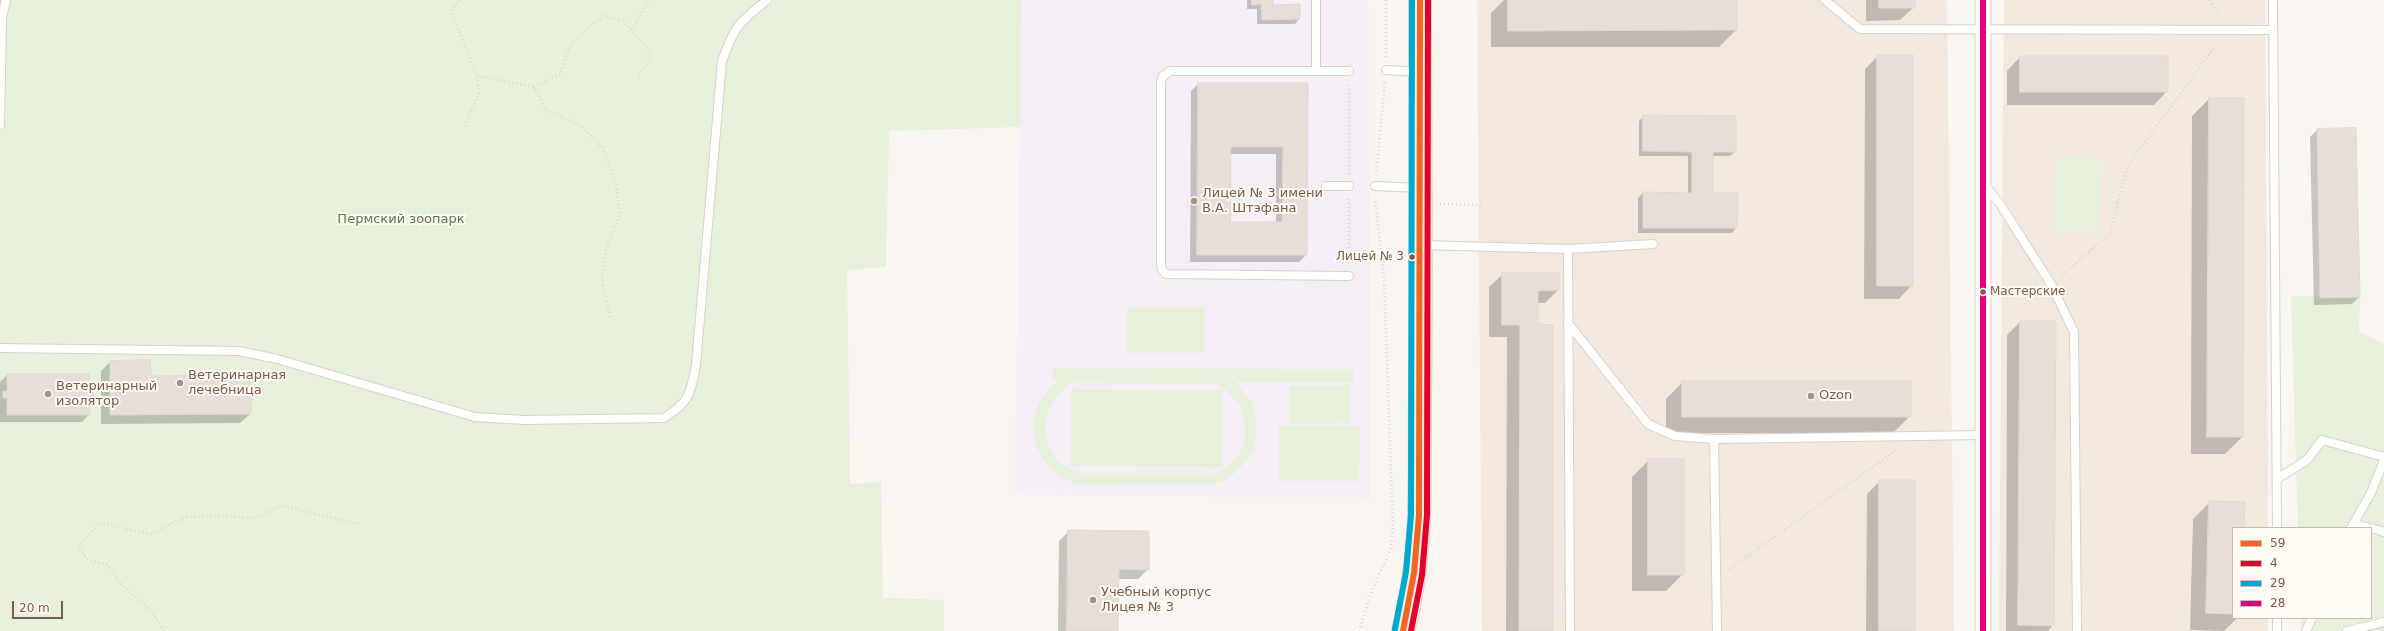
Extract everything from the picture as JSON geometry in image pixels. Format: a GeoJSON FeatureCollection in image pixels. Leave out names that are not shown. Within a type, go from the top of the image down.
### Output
{"type":"FeatureCollection","features":[{"type":"Feature","properties":{"kind":"main road"},"geometry":{"type":"LineString","coordinates":[[1403,631],[1412,598],[1418,547],[1421,245],[1420,0]]}},
{"type":"Feature","properties":{"kind":"street"},"geometry":{"type":"LineString","coordinates":[[1983,0],[1983,631]]}},
{"type":"Feature","properties":{"kind":"lane"},"geometry":{"type":"LineString","coordinates":[[0,125],[2,18],[6,0]]}},
{"type":"Feature","properties":{"kind":"lane"},"geometry":{"type":"LineString","coordinates":[[0,348],[240,351],[277,359],[475,417],[524,420],[664,418],[680,408],[691,394],[696,365],[722,61],[732,34],[745,18],[767,0]]}},
{"type":"Feature","properties":{"kind":"lane"},"geometry":{"type":"LineString","coordinates":[[1316,0],[1316,71]]}},
{"type":"Feature","properties":{"kind":"lane"},"geometry":{"type":"LineString","coordinates":[[1825,0],[1860,29],[2273,30]]}},
{"type":"Feature","properties":{"kind":"lane"},"geometry":{"type":"LineString","coordinates":[[2273,0],[2277,527]]}},
{"type":"Feature","properties":{"kind":"lane"},"geometry":{"type":"LineString","coordinates":[[1386,70],[1420,72]]}},
{"type":"Feature","properties":{"kind":"lane"},"geometry":{"type":"LineString","coordinates":[[1349,71],[1170,71],[1163,76],[1162,270],[1166,274],[1173,276],[1349,276]]}},
{"type":"Feature","properties":{"kind":"lane"},"geometry":{"type":"LineString","coordinates":[[1982,181],[2000,204],[2051,284],[2074,332],[2077,631]]}},
{"type":"Feature","properties":{"kind":"lane"},"geometry":{"type":"LineString","coordinates":[[1326,186],[1349,186]]}},
{"type":"Feature","properties":{"kind":"lane"},"geometry":{"type":"LineString","coordinates":[[1375,186],[1421,188]]}},
{"type":"Feature","properties":{"kind":"lane"},"geometry":{"type":"LineString","coordinates":[[1421,245],[1568,249],[1652,244]]}},
{"type":"Feature","properties":{"kind":"lane"},"geometry":{"type":"LineString","coordinates":[[1568,249],[1570,631]]}},
{"type":"Feature","properties":{"kind":"lane"},"geometry":{"type":"LineString","coordinates":[[1568,323],[1648,424],[1675,436],[1714,439],[1984,435]]}},
{"type":"Feature","properties":{"kind":"lane"},"geometry":{"type":"LineString","coordinates":[[1714,439],[1718,577],[1717,631]]}},
{"type":"Feature","properties":{"kind":"lane"},"geometry":{"type":"LineString","coordinates":[[2277,479],[2307,460],[2322,440],[2384,458],[2370,493],[2352,526]]}},
{"type":"Feature","properties":{"kind":"lane"},"geometry":{"type":"LineString","coordinates":[[2372,529],[2384,532]]}},
{"type":"Feature","properties":{"kind":"lane"},"geometry":{"type":"LineString","coordinates":[[2277,619],[2277,631]]}},
{"type":"Feature","properties":{"kind":"lane"},"geometry":{"type":"LineString","coordinates":[[2306,631],[2312,619]]}},
{"type":"Feature","properties":{"kind":"lane"},"geometry":{"type":"LineString","coordinates":[[2347,631],[2384,622]]}},
{"type":"Feature","properties":{"kind":"path"},"geometry":{"type":"LineString","coordinates":[[459,0],[451,11],[477,76],[479,92],[464,128]]}},
{"type":"Feature","properties":{"kind":"path"},"geometry":{"type":"LineString","coordinates":[[632,30],[649,0]]}},
{"type":"Feature","properties":{"kind":"path"},"geometry":{"type":"LineString","coordinates":[[1359,631],[1370,596],[1391,548],[1393,526],[1384,278],[1375,202],[1375,186],[1386,70],[1386,0]]}},
{"type":"Feature","properties":{"kind":"path"},"geometry":{"type":"LineString","coordinates":[[2051,284],[2110,234],[2127,167],[2227,30],[2210,0]]}},
{"type":"Feature","properties":{"kind":"path"},"geometry":{"type":"LineString","coordinates":[[477,76],[534,87],[561,74],[568,49],[586,29],[603,16],[623,21],[646,46],[651,57],[638,77]]}},
{"type":"Feature","properties":{"kind":"path"},"geometry":{"type":"LineString","coordinates":[[534,87],[546,110],[581,126],[602,147],[616,183],[620,215],[606,249],[602,278],[611,320]]}},
{"type":"Feature","properties":{"kind":"path"},"geometry":{"type":"LineString","coordinates":[[1436,204],[1484,205]]}},
{"type":"Feature","properties":{"kind":"path"},"geometry":{"type":"LineString","coordinates":[[1718,577],[1916,436]]}},
{"type":"Feature","properties":{"kind":"path"},"geometry":{"type":"LineString","coordinates":[[164,631],[152,612],[120,583],[108,565],[86,559],[79,547],[99,522],[151,534],[185,517],[226,516],[254,518],[281,506],[360,524]]}},
{"type":"Feature","properties":{"kind":"shaded area","name":"Лицей № 3 имени В.А. Штэфана"},"geometry":{"type":"Polygon","coordinates":[[[1021,0],[1368,0],[1371,497],[1015,495],[1021,0]]]}},
{"type":"Feature","properties":{"kind":"shaded area"},"geometry":{"type":"Polygon","coordinates":[[[1477,0],[1947,0],[1954,631],[1482,631],[1477,0]]]}},
{"type":"Feature","properties":{"kind":"shaded area"},"geometry":{"type":"Polygon","coordinates":[[[2004,0],[2265,0],[2268,527],[2232,527],[2232,619],[2268,619],[2268,631],[1999,631],[2004,0]]]}},
{"type":"Feature","properties":{"kind":"green space","name":"Пермский зоопарк"},"geometry":{"type":"Polygon","coordinates":[[[0,0],[1021,0],[1020,127],[889,131],[886,267],[847,270],[850,484],[881,482],[883,598],[944,600],[944,631],[0,631],[0,0]]]}},
{"type":"Feature","properties":{"kind":"green space"},"geometry":{"type":"Polygon","coordinates":[[[2056,156],[2102,158],[2099,233],[2054,231],[2056,156]]]}},
{"type":"Feature","properties":{"kind":"green space"},"geometry":{"type":"Polygon","coordinates":[[[2291,296],[2360,297],[2359,331],[2384,344],[2384,631],[2301,631],[2301,619],[2372,619],[2372,527],[2298,527],[2291,296]]]}},
{"type":"Feature","properties":{"kind":"green space"},"geometry":{"type":"Polygon","coordinates":[[[1127,307],[1204,307],[1204,353],[1127,353],[1127,307]]]}},
{"type":"Feature","properties":{"kind":"green space"},"geometry":{"type":"Polygon","coordinates":[[[1053,368],[1354,369],[1353,382],[1236,382],[1252,405],[1256,417],[1257,429],[1252,450],[1246,460],[1230,477],[1220,483],[1081,485],[1064,478],[1050,467],[1041,454],[1035,440],[1034,425],[1037,409],[1045,395],[1058,381],[1053,380],[1053,368]],[[1073,383],[1060,392],[1051,404],[1047,417],[1046,431],[1048,445],[1055,457],[1066,467],[1081,473],[1218,473],[1231,464],[1239,453],[1244,441],[1246,428],[1238,404],[1229,393],[1217,384],[1073,383]]]}},
{"type":"Feature","properties":{"kind":"green space"},"geometry":{"type":"Polygon","coordinates":[[[1350,385],[1350,423],[1290,424],[1289,386],[1350,385]]]}},
{"type":"Feature","properties":{"kind":"green space"},"geometry":{"type":"Polygon","coordinates":[[[1071,389],[1223,391],[1222,467],[1071,466],[1071,389]]]}},
{"type":"Feature","properties":{"kind":"green space"},"geometry":{"type":"Polygon","coordinates":[[[1279,426],[1360,426],[1359,481],[1279,481],[1279,426]]]}},
{"type":"Feature","properties":{"kind":"building"},"geometry":{"type":"Polygon","coordinates":[[[1252,0],[1273,0],[1273,5],[1300,4],[1300,19],[1262,20],[1261,4],[1252,5],[1252,0]]]}},
{"type":"Feature","properties":{"kind":"building"},"geometry":{"type":"Polygon","coordinates":[[[1508,0],[1737,0],[1737,30],[1508,31],[1508,0]]]}},
{"type":"Feature","properties":{"kind":"building"},"geometry":{"type":"Polygon","coordinates":[[[1879,0],[1915,0],[1915,8],[1879,8],[1879,0]]]}},
{"type":"Feature","properties":{"kind":"building"},"geometry":{"type":"Polygon","coordinates":[[[1877,55],[1913,55],[1913,286],[1877,286],[1877,55]]]}},
{"type":"Feature","properties":{"kind":"building"},"geometry":{"type":"Polygon","coordinates":[[[2020,56],[2168,56],[2168,92],[2020,92],[2020,56]]]}},
{"type":"Feature","properties":{"kind":"building"},"geometry":{"type":"Polygon","coordinates":[[[1198,83],[1308,83],[1307,255],[1197,255],[1198,83]],[[1231,147],[1231,222],[1282,222],[1283,147],[1231,147]]]}},
{"type":"Feature","properties":{"kind":"building"},"geometry":{"type":"Polygon","coordinates":[[[2209,98],[2244,98],[2243,437],[2207,437],[2209,98]]]}},
{"type":"Feature","properties":{"kind":"building"},"geometry":{"type":"Polygon","coordinates":[[[1643,115],[1736,116],[1736,152],[1713,152],[1713,193],[1738,193],[1737,228],[1643,228],[1643,192],[1692,193],[1692,152],[1643,151],[1643,115]]]}},
{"type":"Feature","properties":{"kind":"building"},"geometry":{"type":"Polygon","coordinates":[[[2356,128],[2360,297],[2320,298],[2317,129],[2356,128]]]}},
{"type":"Feature","properties":{"kind":"building"},"geometry":{"type":"Polygon","coordinates":[[[1502,273],[1559,273],[1559,290],[1538,291],[1538,324],[1553,325],[1553,631],[1519,631],[1520,325],[1502,325],[1502,273]]]}},
{"type":"Feature","properties":{"kind":"building"},"geometry":{"type":"Polygon","coordinates":[[[2020,321],[2056,321],[2054,626],[2018,625],[2020,321]]]}},
{"type":"Feature","properties":{"kind":"building","name":"Ветеринарная лечебница"},"geometry":{"type":"Polygon","coordinates":[[[150,360],[151,376],[250,375],[250,390],[254,390],[254,399],[251,399],[251,414],[110,415],[110,361],[150,360]]]}},
{"type":"Feature","properties":{"kind":"building","name":"Ветеринарный изолятор"},"geometry":{"type":"Polygon","coordinates":[[[7,374],[89,374],[89,389],[93,390],[94,399],[90,399],[90,415],[7,415],[7,398],[3,398],[3,391],[7,391],[7,374]]]}},
{"type":"Feature","properties":{"kind":"building"},"geometry":{"type":"Polygon","coordinates":[[[1682,381],[1911,381],[1911,417],[1682,417],[1682,381]]]}},
{"type":"Feature","properties":{"kind":"building"},"geometry":{"type":"Polygon","coordinates":[[[1648,459],[1684,459],[1684,575],[1648,575],[1648,459]]]}},
{"type":"Feature","properties":{"kind":"building"},"geometry":{"type":"Polygon","coordinates":[[[1879,480],[1915,480],[1915,631],[1879,631],[1879,480]]]}},
{"type":"Feature","properties":{"kind":"building"},"geometry":{"type":"Polygon","coordinates":[[[2209,501],[2245,502],[2244,527],[2232,527],[2232,614],[2206,613],[2209,501]]]}},
{"type":"Feature","properties":{"kind":"building","name":"Учебный корпус Лицея № 3"},"geometry":{"type":"Polygon","coordinates":[[[1068,530],[1149,531],[1149,570],[1119,569],[1118,631],[1067,631],[1068,530]]]}},
{"type":"Feature","properties":{"kind":"transit line","name":"29"},"geometry":{"type":"LineString","coordinates":[[1395,629],[1406,572],[1411,515],[1412,0]]}},
{"type":"Feature","properties":{"kind":"transit line","name":"59"},"geometry":{"type":"LineString","coordinates":[[1403,631],[1414,573],[1419,515],[1420,0]]}},
{"type":"Feature","properties":{"kind":"transit line","name":"4"},"geometry":{"type":"LineString","coordinates":[[1411,631],[1422,575],[1427,515],[1428,0]]}},
{"type":"Feature","properties":{"kind":"transit line","name":"28"},"geometry":{"type":"LineString","coordinates":[[1983,0],[1983,631]]}},
{"type":"Feature","properties":{"kind":"place","name":"Лицей № 3 имени В.А. Штэфана"},"geometry":{"type":"Point","coordinates":[1194,201]}},
{"type":"Feature","properties":{"kind":"place","name":"Лицей № 3"},"geometry":{"type":"Point","coordinates":[1412,257]}},
{"type":"Feature","properties":{"kind":"place","name":"Мастерские"},"geometry":{"type":"Point","coordinates":[1983,292]}},
{"type":"Feature","properties":{"kind":"place","name":"Ветеринарная лечебница"},"geometry":{"type":"Point","coordinates":[180,383]}},
{"type":"Feature","properties":{"kind":"place","name":"Ветеринарный изолятор"},"geometry":{"type":"Point","coordinates":[48,394]}},
{"type":"Feature","properties":{"kind":"place","name":"Ozon"},"geometry":{"type":"Point","coordinates":[1811,396]}},
{"type":"Feature","properties":{"kind":"place","name":"Учебный корпус Лицея № 3"},"geometry":{"type":"Point","coordinates":[1093,600]}}]}
